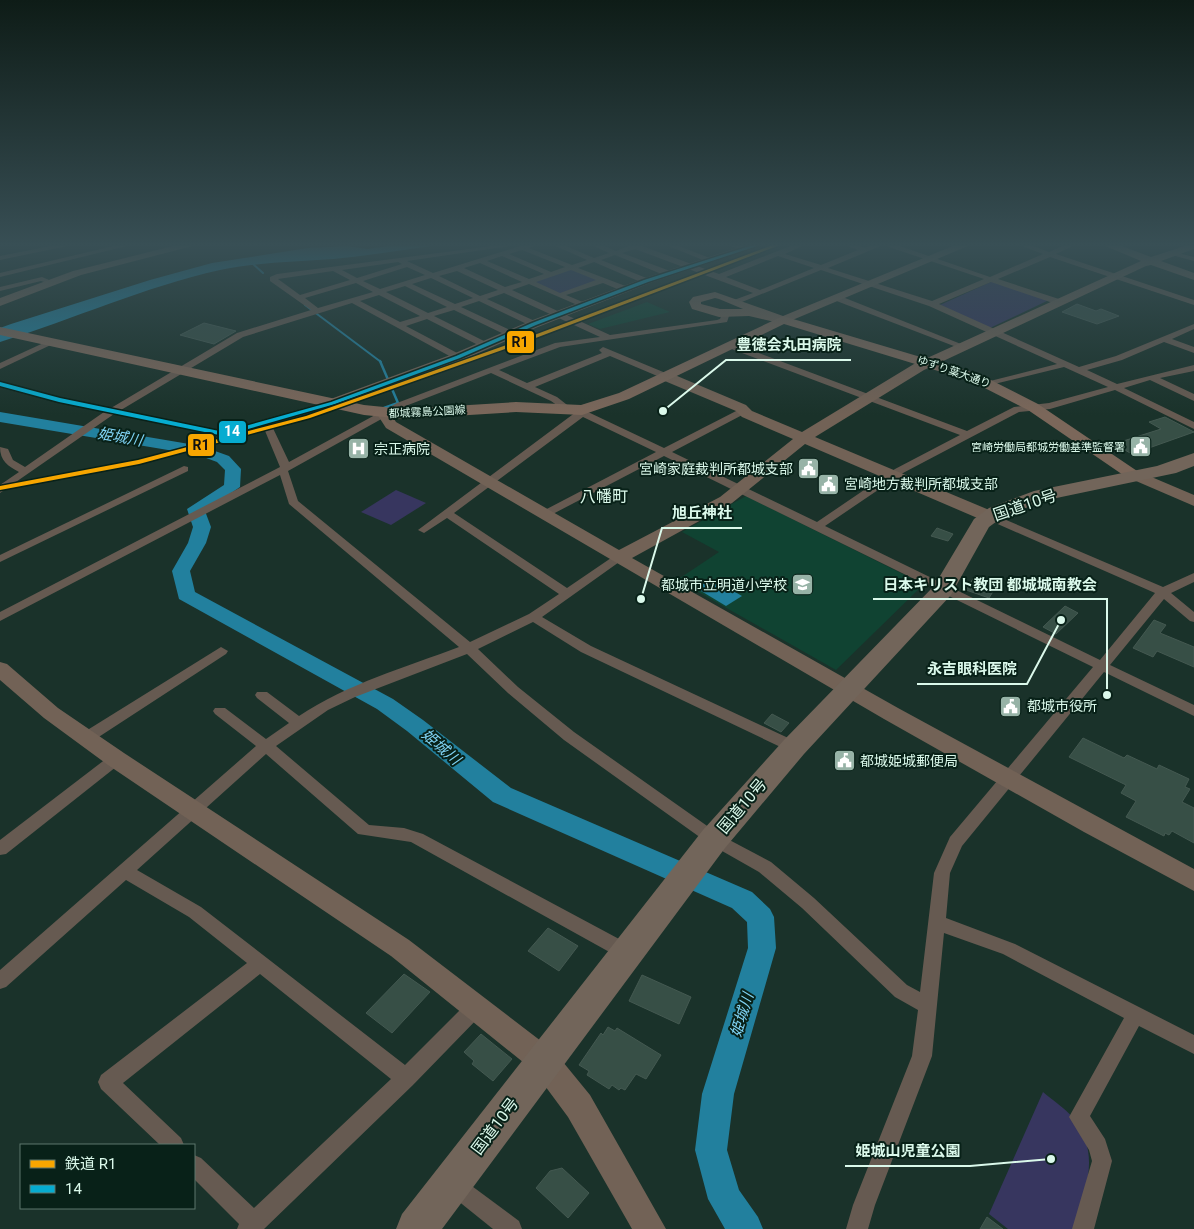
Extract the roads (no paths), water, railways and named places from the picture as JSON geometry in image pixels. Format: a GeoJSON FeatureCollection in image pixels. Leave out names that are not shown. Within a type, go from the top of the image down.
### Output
{"type":"FeatureCollection","features":[{"type":"Feature","properties":{"kind":"highway","name":"国道10号"},"geometry":{"type":"LineString","coordinates":[[1135,475],[1152,466],[1194,451]]}},
{"type":"Feature","properties":{"kind":"highway","name":"国道10号"},"geometry":{"type":"LineString","coordinates":[[417,1229],[685,879],[714,838],[794,747],[943,590],[981,523],[988,516],[1033,499],[1135,475],[1161,471],[1194,459]]}},
{"type":"Feature","properties":{"kind":"main road","name":"都城霧島公園線"},"geometry":{"type":"LineString","coordinates":[[0,331],[384,414],[516,407],[575,410],[618,399],[729,344],[783,320]]}},
{"type":"Feature","properties":{"kind":"main road","name":"ゆずり葉大通り"},"geometry":{"type":"LineString","coordinates":[[783,320],[928,362],[989,384],[1033,408],[1135,475]]}},
{"type":"Feature","properties":{"kind":"street"},"geometry":{"type":"LineString","coordinates":[[301,300],[314,312]]}},
{"type":"Feature","properties":{"kind":"street"},"geometry":{"type":"LineString","coordinates":[[0,490],[86,432],[112,411],[240,335],[352,300]]}},
{"type":"Feature","properties":{"kind":"street"},"geometry":{"type":"LineString","coordinates":[[354,300],[458,357]]}},
{"type":"Feature","properties":{"kind":"street"},"geometry":{"type":"LineString","coordinates":[[396,300],[485,345]]}},
{"type":"Feature","properties":{"kind":"street"},"geometry":{"type":"LineString","coordinates":[[440,300],[511,334]]}},
{"type":"Feature","properties":{"kind":"street"},"geometry":{"type":"LineString","coordinates":[[400,325],[473,300]]}},
{"type":"Feature","properties":{"kind":"street"},"geometry":{"type":"LineString","coordinates":[[485,300],[534,324]]}},
{"type":"Feature","properties":{"kind":"street"},"geometry":{"type":"LineString","coordinates":[[528,300],[610,338]]}},
{"type":"Feature","properties":{"kind":"street"},"geometry":{"type":"LineString","coordinates":[[572,300],[582,305]]}},
{"type":"Feature","properties":{"kind":"street"},"geometry":{"type":"LineString","coordinates":[[0,384],[112,411],[224,434],[333,403],[458,357],[594,300]]}},
{"type":"Feature","properties":{"kind":"street"},"geometry":{"type":"LineString","coordinates":[[696,300],[696,306],[704,310],[726,313],[749,312],[783,320],[831,300]]}},
{"type":"Feature","properties":{"kind":"street"},"geometry":{"type":"LineString","coordinates":[[730,300],[783,320]]}},
{"type":"Feature","properties":{"kind":"street"},"geometry":{"type":"LineString","coordinates":[[843,300],[962,346]]}},
{"type":"Feature","properties":{"kind":"street"},"geometry":{"type":"LineString","coordinates":[[921,300],[1116,387],[1194,426]]}},
{"type":"Feature","properties":{"kind":"street"},"geometry":{"type":"LineString","coordinates":[[932,304],[940,300]]}},
{"type":"Feature","properties":{"kind":"street"},"geometry":{"type":"LineString","coordinates":[[1054,300],[1059,302]]}},
{"type":"Feature","properties":{"kind":"street"},"geometry":{"type":"LineString","coordinates":[[0,981],[266,746],[323,707],[350,694],[469,648],[533,617],[618,558],[726,500],[803,438],[869,397],[928,362],[1063,300]]}},
{"type":"Feature","properties":{"kind":"street"},"geometry":{"type":"LineString","coordinates":[[0,617],[203,512],[384,414],[558,345],[719,322],[724,320],[726,313]]}},
{"type":"Feature","properties":{"kind":"street"},"geometry":{"type":"LineString","coordinates":[[1079,370],[1119,358],[1194,326]]}},
{"type":"Feature","properties":{"kind":"street"},"geometry":{"type":"LineString","coordinates":[[1165,339],[1194,350]]}},
{"type":"Feature","properties":{"kind":"street"},"geometry":{"type":"LineString","coordinates":[[583,341],[803,438],[1163,592],[1194,618]]}},
{"type":"Feature","properties":{"kind":"street"},"geometry":{"type":"LineString","coordinates":[[0,366],[51,342]]}},
{"type":"Feature","properties":{"kind":"street"},"geometry":{"type":"LineString","coordinates":[[729,344],[966,434]]}},
{"type":"Feature","properties":{"kind":"street"},"geometry":{"type":"LineString","coordinates":[[526,387],[609,353]]}},
{"type":"Feature","properties":{"kind":"street"},"geometry":{"type":"LineString","coordinates":[[989,384],[1065,364]]}},
{"type":"Feature","properties":{"kind":"street"},"geometry":{"type":"LineString","coordinates":[[817,527],[892,476],[966,434],[1017,409],[1050,406],[1151,377],[1194,368]]}},
{"type":"Feature","properties":{"kind":"street"},"geometry":{"type":"LineString","coordinates":[[491,370],[740,488],[943,590],[1194,711]]}},
{"type":"Feature","properties":{"kind":"street"},"geometry":{"type":"LineString","coordinates":[[1151,377],[1194,398]]}},
{"type":"Feature","properties":{"kind":"street"},"geometry":{"type":"LineString","coordinates":[[424,530],[580,414],[575,410]]}},
{"type":"Feature","properties":{"kind":"street"},"geometry":{"type":"LineString","coordinates":[[545,514],[743,410]]}},
{"type":"Feature","properties":{"kind":"street"},"geometry":{"type":"LineString","coordinates":[[384,414],[391,425],[848,691],[1194,881]]}},
{"type":"Feature","properties":{"kind":"street"},"geometry":{"type":"LineString","coordinates":[[266,423],[284,469],[293,502],[469,648],[513,690],[570,736],[714,838],[765,867],[808,903],[901,991],[928,1006]]}},
{"type":"Feature","properties":{"kind":"street"},"geometry":{"type":"LineString","coordinates":[[0,450],[4,451],[8,462],[26,472]]}},
{"type":"Feature","properties":{"kind":"street"},"geometry":{"type":"LineString","coordinates":[[0,559],[184,469]]}},
{"type":"Feature","properties":{"kind":"street"},"geometry":{"type":"LineString","coordinates":[[1135,475],[1194,501]]}},
{"type":"Feature","properties":{"kind":"street"},"geometry":{"type":"LineString","coordinates":[[446,513],[566,593]]}},
{"type":"Feature","properties":{"kind":"street"},"geometry":{"type":"LineString","coordinates":[[858,1229],[864,1205],[922,1056],[942,873],[956,842],[1163,592],[1194,577]]}},
{"type":"Feature","properties":{"kind":"street"},"geometry":{"type":"LineString","coordinates":[[533,617],[586,649],[794,747]]}},
{"type":"Feature","properties":{"kind":"street"},"geometry":{"type":"LineString","coordinates":[[86,738],[222,651]]}},
{"type":"Feature","properties":{"kind":"street"},"geometry":{"type":"LineString","coordinates":[[0,669],[51,713],[116,759],[400,948],[544,1062],[579,1106],[650,1229]]}},
{"type":"Feature","properties":{"kind":"street"},"geometry":{"type":"LineString","coordinates":[[262,695],[300,724]]}},
{"type":"Feature","properties":{"kind":"street"},"geometry":{"type":"LineString","coordinates":[[220,711],[266,746],[364,830],[373,833],[406,833],[417,838],[628,953]]}},
{"type":"Feature","properties":{"kind":"street"},"geometry":{"type":"LineString","coordinates":[[0,849],[116,759]]}},
{"type":"Feature","properties":{"kind":"street"},"geometry":{"type":"LineString","coordinates":[[124,871],[195,912],[406,1078]]}},
{"type":"Feature","properties":{"kind":"street"},"geometry":{"type":"LineString","coordinates":[[936,922],[1009,949],[1194,1045]]}},
{"type":"Feature","properties":{"kind":"street"},"geometry":{"type":"LineString","coordinates":[[173,1144],[108,1082],[259,964]]}},
{"type":"Feature","properties":{"kind":"street"},"geometry":{"type":"LineString","coordinates":[[195,1166],[251,1226],[406,1078],[475,1008]]}},
{"type":"Feature","properties":{"kind":"street"},"geometry":{"type":"LineString","coordinates":[[1083,1229],[1102,1161],[1098,1146],[1080,1117],[1136,1014]]}},
{"type":"Feature","properties":{"kind":"street"},"geometry":{"type":"LineString","coordinates":[[452,1183],[511,1229]]}},
{"type":"Feature","properties":{"kind":"water"},"geometry":{"type":"Polygon","coordinates":[[[86,300],[119,300],[0,342],[0,328],[86,300]]]}},
{"type":"Feature","properties":{"kind":"water"},"geometry":{"type":"Polygon","coordinates":[[[711,578],[742,596],[726,606],[696,588],[711,578]]]}},
{"type":"Feature","properties":{"kind":"waterway"},"geometry":{"type":"LineString","coordinates":[[305,305],[380,361]]}},
{"type":"Feature","properties":{"kind":"waterway"},"geometry":{"type":"LineString","coordinates":[[380,361],[398,403],[384,408]]}},
{"type":"Feature","properties":{"kind":"waterway","name":"姫城川"},"geometry":{"type":"LineString","coordinates":[[0,417],[201,451],[223,459],[233,469],[232,487],[196,509],[202,527],[197,543],[181,571],[186,595],[385,704],[415,725],[472,773],[502,795],[742,900],[760,917],[762,948],[718,1094],[711,1150],[725,1199],[746,1229]]}},
{"type":"Feature","properties":{"kind":"rail line","name":"R1"},"geometry":{"type":"LineString","coordinates":[[0,488],[139,462],[308,417],[631,300]]}},
{"type":"Feature","properties":{"kind":"place","name":"豊徳会丸田病院"},"geometry":{"type":"Point","coordinates":[663,411]}},
{"type":"Feature","properties":{"kind":"place","name":"宮崎労働局都城労働基準監督署"},"geometry":{"type":"Point","coordinates":[1141,447]}},
{"type":"Feature","properties":{"kind":"place","name":"宗正病院"},"geometry":{"type":"Point","coordinates":[358,449]}},
{"type":"Feature","properties":{"kind":"place","name":"宮崎家庭裁判所都城支部"},"geometry":{"type":"Point","coordinates":[809,469]}},
{"type":"Feature","properties":{"kind":"place","name":"宮崎地方裁判所都城支部"},"geometry":{"type":"Point","coordinates":[828,484]}},
{"type":"Feature","properties":{"kind":"place","name":"都城市立明道小学校"},"geometry":{"type":"Point","coordinates":[803,585]}},
{"type":"Feature","properties":{"kind":"place","name":"旭丘神社"},"geometry":{"type":"Point","coordinates":[641,599]}},
{"type":"Feature","properties":{"kind":"place","name":"永吉眼科医院"},"geometry":{"type":"Point","coordinates":[1061,620]}},
{"type":"Feature","properties":{"kind":"place","name":"日本キリスト教団 都城城南教会"},"geometry":{"type":"Point","coordinates":[1107,695]}},
{"type":"Feature","properties":{"kind":"place","name":"都城市役所"},"geometry":{"type":"Point","coordinates":[1011,706]}},
{"type":"Feature","properties":{"kind":"place","name":"都城姫城郵便局"},"geometry":{"type":"Point","coordinates":[844,761]}},
{"type":"Feature","properties":{"kind":"place","name":"姫城山児童公園"},"geometry":{"type":"Point","coordinates":[1051,1159]}},
{"type":"Feature","properties":{"kind":"district","name":"八幡町"},"geometry":{"type":"Point","coordinates":[604,496]}}]}
